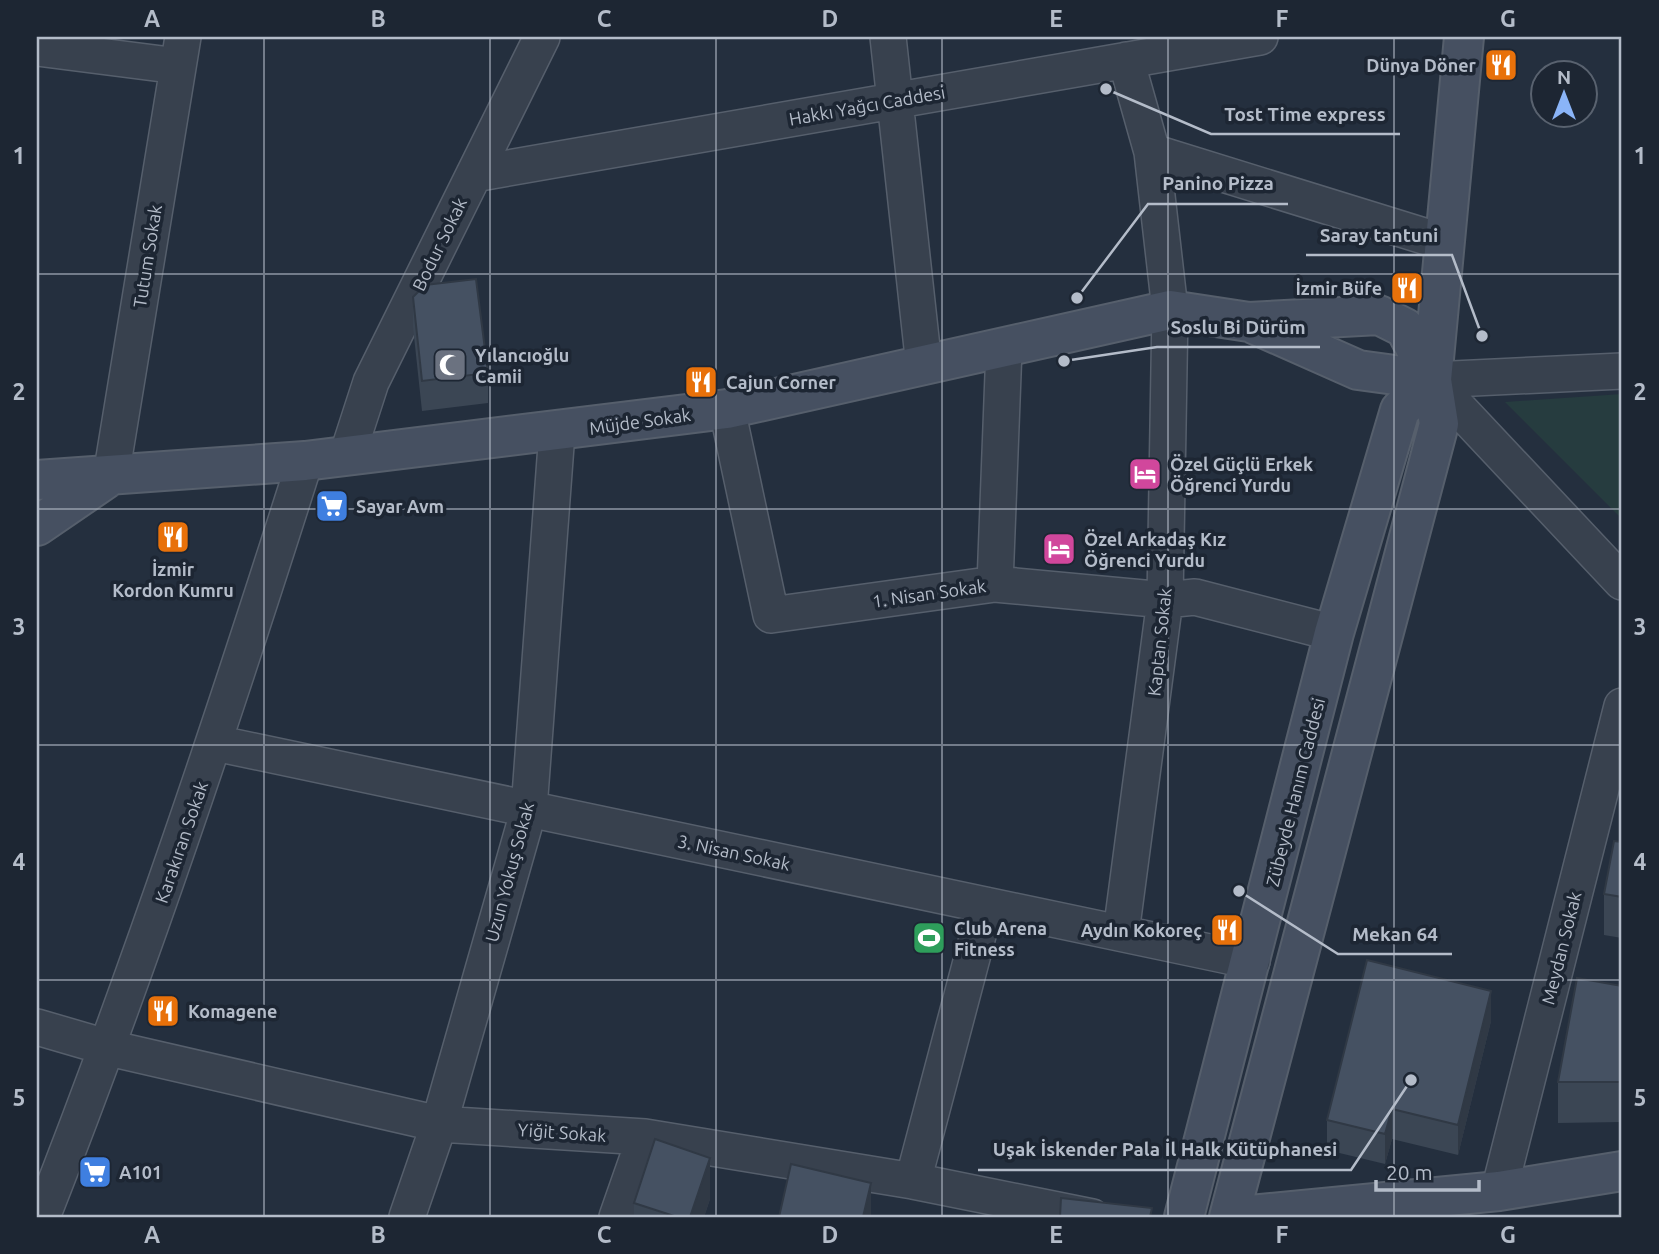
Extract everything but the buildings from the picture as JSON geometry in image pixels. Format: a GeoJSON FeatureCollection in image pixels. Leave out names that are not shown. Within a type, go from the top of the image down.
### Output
{"type":"FeatureCollection","features":[{"type":"Feature","properties":{"kind":"main road"},"geometry":{"type":"LineString","coordinates":[[1464,37],[1432,380],[1438,424],[1229,1217],[1499,1191],[1622,1171]]}},
{"type":"Feature","properties":{"kind":"main road","name":"Müjde Sokak"},"geometry":{"type":"LineString","coordinates":[[37,526],[111,476],[305,461],[727,409],[1170,310],[1249,322]]}},
{"type":"Feature","properties":{"kind":"main road"},"geometry":{"type":"LineString","coordinates":[[1249,322],[1379,315],[1405,328],[1432,380]]}},
{"type":"Feature","properties":{"kind":"main road"},"geometry":{"type":"LineString","coordinates":[[1249,322],[1358,370],[1432,380]]}},
{"type":"Feature","properties":{"kind":"main road","name":"Zübeyde Hanım Caddesi"},"geometry":{"type":"LineString","coordinates":[[1184,1217],[1335,633],[1400,410],[1432,380]]}},
{"type":"Feature","properties":{"kind":"main road"},"geometry":{"type":"LineString","coordinates":[[37,480],[111,476]]}},
{"type":"Feature","properties":{"kind":"street","name":"Bodur Sokak"},"geometry":{"type":"LineString","coordinates":[[346,456],[371,382],[542,37]]}},
{"type":"Feature","properties":{"kind":"street"},"geometry":{"type":"LineString","coordinates":[[888,37],[924,366]]}},
{"type":"Feature","properties":{"kind":"street","name":"Hakkı Yağcı Caddesi"},"geometry":{"type":"LineString","coordinates":[[474,174],[1126,60],[1215,41],[1260,37]]}},
{"type":"Feature","properties":{"kind":"street"},"geometry":{"type":"LineString","coordinates":[[37,48],[181,52]]}},
{"type":"Feature","properties":{"kind":"street","name":"Tutum Sokak"},"geometry":{"type":"LineString","coordinates":[[111,476],[181,52]]}},
{"type":"Feature","properties":{"kind":"street","name":"Kaptan Sokak"},"geometry":{"type":"LineString","coordinates":[[1121,933],[1165,600],[1170,310],[1152,152],[1126,60]]}},
{"type":"Feature","properties":{"kind":"street"},"geometry":{"type":"LineString","coordinates":[[1152,152],[1443,242]]}},
{"type":"Feature","properties":{"kind":"street"},"geometry":{"type":"LineString","coordinates":[[995,584],[1004,348]]}},
{"type":"Feature","properties":{"kind":"street"},"geometry":{"type":"LineString","coordinates":[[1432,380],[1622,371]]}},
{"type":"Feature","properties":{"kind":"street"},"geometry":{"type":"LineString","coordinates":[[1432,380],[1622,582]]}},
{"type":"Feature","properties":{"kind":"street","name":"1. Nisan Sokak"},"geometry":{"type":"LineString","coordinates":[[727,409],[771,615],[995,584],[1165,600],[1195,597],[1335,633]]}},
{"type":"Feature","properties":{"kind":"street","name":"Uzun Yokuş Sokak"},"geometry":{"type":"LineString","coordinates":[[407,1217],[439,1124],[529,809],[557,432]]}},
{"type":"Feature","properties":{"kind":"street","name":"Karakıran Sokak"},"geometry":{"type":"LineString","coordinates":[[42,1217],[109,1048],[215,743],[305,461]]}},
{"type":"Feature","properties":{"kind":"street","name":"Meydan Sokak"},"geometry":{"type":"LineString","coordinates":[[1499,1191],[1622,706]]}},
{"type":"Feature","properties":{"kind":"street","name":"3. Nisan Sokak"},"geometry":{"type":"LineString","coordinates":[[215,743],[1252,961]]}},
{"type":"Feature","properties":{"kind":"street"},"geometry":{"type":"LineString","coordinates":[[913,1181],[986,905]]}},
{"type":"Feature","properties":{"kind":"street","name":"Yiğit Sokak"},"geometry":{"type":"LineString","coordinates":[[37,1027],[109,1048],[439,1124],[645,1138],[913,1181],[1092,1217]]}},
{"type":"Feature","properties":{"kind":"street"},"geometry":{"type":"LineString","coordinates":[[617,1217],[645,1138]]}},
{"type":"Feature","properties":{"kind":"green space"},"geometry":{"type":"Polygon","coordinates":[[[1622,394],[1622,519],[1505,402],[1622,394]]]}},
{"type":"Feature","properties":{"kind":"place","name":"Dünya Döner"},"geometry":{"type":"Point","coordinates":[1501,65]}},
{"type":"Feature","properties":{"kind":"place","name":"Tost Time express"},"geometry":{"type":"Point","coordinates":[1106,89]}},
{"type":"Feature","properties":{"kind":"place","name":"İzmir Büfe"},"geometry":{"type":"Point","coordinates":[1407,288]}},
{"type":"Feature","properties":{"kind":"place","name":"Panino Pizza"},"geometry":{"type":"Point","coordinates":[1077,298]}},
{"type":"Feature","properties":{"kind":"place","name":"Saray tantuni"},"geometry":{"type":"Point","coordinates":[1482,336]}},
{"type":"Feature","properties":{"kind":"place","name":"Soslu Bi Dürüm"},"geometry":{"type":"Point","coordinates":[1064,361]}},
{"type":"Feature","properties":{"kind":"place","name":"Yılancıoğlu Camii"},"geometry":{"type":"Point","coordinates":[450,365]}},
{"type":"Feature","properties":{"kind":"place","name":"Cajun Corner"},"geometry":{"type":"Point","coordinates":[701,382]}},
{"type":"Feature","properties":{"kind":"place","name":"Özel Güçlü Erkek Öğrenci Yurdu"},"geometry":{"type":"Point","coordinates":[1145,474]}},
{"type":"Feature","properties":{"kind":"place","name":"Sayar Avm"},"geometry":{"type":"Point","coordinates":[332,506]}},
{"type":"Feature","properties":{"kind":"place","name":"İzmir Kordon Kumru"},"geometry":{"type":"Point","coordinates":[173,537]}},
{"type":"Feature","properties":{"kind":"place","name":"Özel Arkadaş Kız Öğrenci Yurdu"},"geometry":{"type":"Point","coordinates":[1059,549]}},
{"type":"Feature","properties":{"kind":"place","name":"Mekan 64"},"geometry":{"type":"Point","coordinates":[1239,891]}},
{"type":"Feature","properties":{"kind":"place","name":"Aydın Kokoreç"},"geometry":{"type":"Point","coordinates":[1227,930]}},
{"type":"Feature","properties":{"kind":"place","name":"Club Arena Fitness"},"geometry":{"type":"Point","coordinates":[929,938]}},
{"type":"Feature","properties":{"kind":"place","name":"Komagene"},"geometry":{"type":"Point","coordinates":[163,1011]}},
{"type":"Feature","properties":{"kind":"place","name":"Uşak İskender Pala İl Halk Kütüphanesi"},"geometry":{"type":"Point","coordinates":[1411,1080]}},
{"type":"Feature","properties":{"kind":"place","name":"A101"},"geometry":{"type":"Point","coordinates":[95,1172]}}]}
